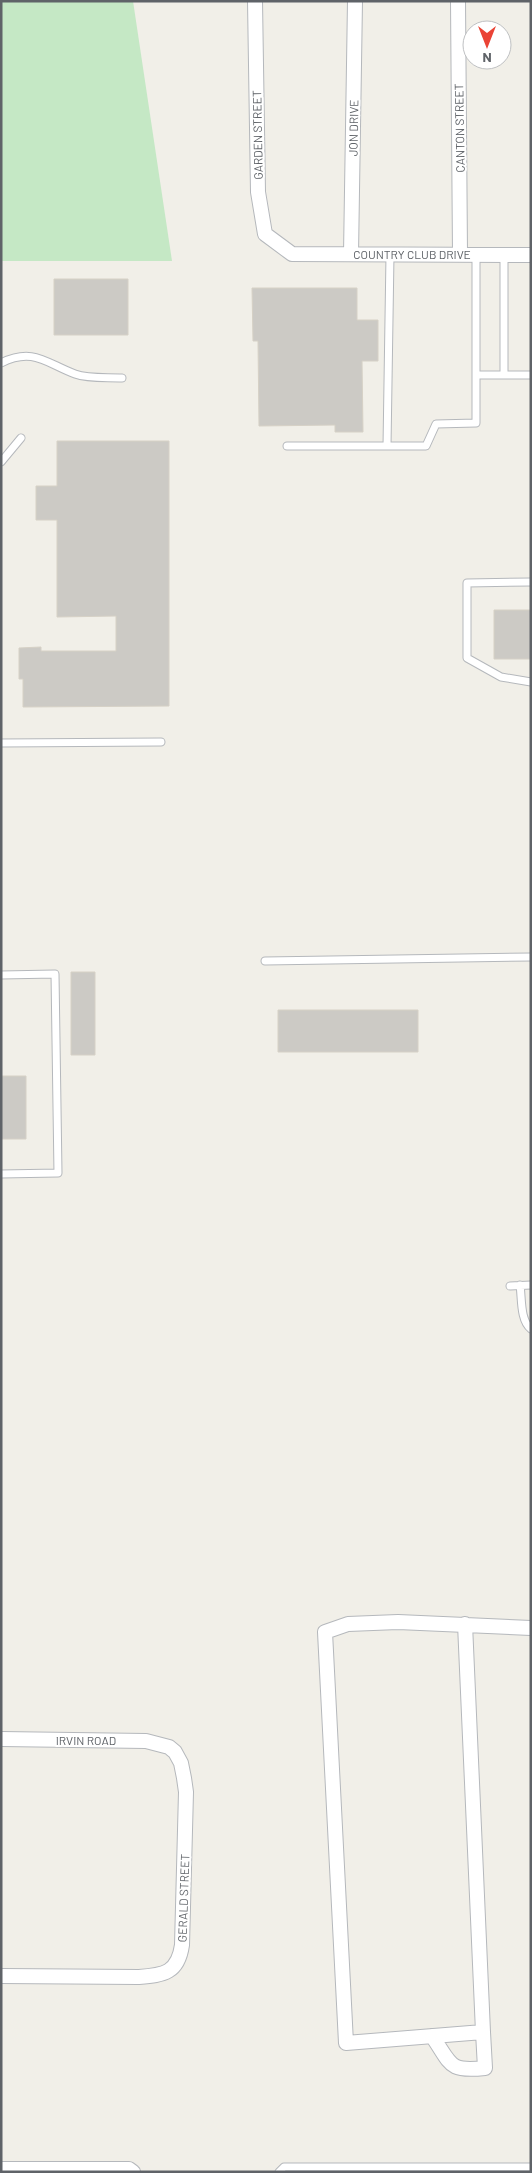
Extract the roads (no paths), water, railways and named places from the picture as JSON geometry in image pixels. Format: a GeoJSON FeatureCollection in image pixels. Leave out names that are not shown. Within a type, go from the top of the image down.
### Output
{"type":"FeatureCollection","features":[{"type":"Feature","properties":{"kind":"street","name":"GARDEN STREET"},"geometry":{"type":"LineString","coordinates":[[255,1],[258,192],[265,234],[292,254]]}},
{"type":"Feature","properties":{"kind":"street","name":"JON DRIVE"},"geometry":{"type":"LineString","coordinates":[[351,254],[355,1]]}},
{"type":"Feature","properties":{"kind":"street","name":"CANTON STREET"},"geometry":{"type":"LineString","coordinates":[[458,1],[460,254]]}},
{"type":"Feature","properties":{"kind":"street","name":"COUNTRY CLUB DRIVE"},"geometry":{"type":"LineString","coordinates":[[292,254],[531,255]]}},
{"type":"Feature","properties":{"kind":"street"},"geometry":{"type":"LineString","coordinates":[[483,2032],[346,2043],[325,1632],[348,1624],[398,1622],[531,1628]]}},
{"type":"Feature","properties":{"kind":"street"},"geometry":{"type":"LineString","coordinates":[[432,2036],[452,2067],[463,2070],[485,2068],[465,1624]]}},
{"type":"Feature","properties":{"kind":"street","name":"IRVIN ROAD"},"geometry":{"type":"LineString","coordinates":[[1,1739],[146,1741],[169,1747]]}},
{"type":"Feature","properties":{"kind":"street","name":"GERALD STREET"},"geometry":{"type":"LineString","coordinates":[[1,1976],[139,1977],[156,1976],[173,1968],[180,1956],[182,1945],[186,1792],[181,1763],[169,1747]]}},
{"type":"Feature","properties":{"kind":"street"},"geometry":{"type":"LineString","coordinates":[[1,2169],[129,2169],[133,2172]]}},
{"type":"Feature","properties":{"kind":"lane"},"geometry":{"type":"LineString","coordinates":[[288,446],[426,446],[436,424],[476,423],[476,254]]}},
{"type":"Feature","properties":{"kind":"lane"},"geometry":{"type":"LineString","coordinates":[[387,446],[390,255]]}},
{"type":"Feature","properties":{"kind":"lane"},"geometry":{"type":"LineString","coordinates":[[504,255],[504,376]]}},
{"type":"Feature","properties":{"kind":"lane"},"geometry":{"type":"LineString","coordinates":[[1,363],[13,357],[36,356],[75,374],[122,378]]}},
{"type":"Feature","properties":{"kind":"lane"},"geometry":{"type":"LineString","coordinates":[[476,376],[531,375]]}},
{"type":"Feature","properties":{"kind":"lane"},"geometry":{"type":"LineString","coordinates":[[1,462],[21,438]]}},
{"type":"Feature","properties":{"kind":"lane"},"geometry":{"type":"LineString","coordinates":[[531,582],[467,583],[467,658],[501,677],[531,682]]}},
{"type":"Feature","properties":{"kind":"lane"},"geometry":{"type":"LineString","coordinates":[[1,743],[161,742]]}},
{"type":"Feature","properties":{"kind":"lane"},"geometry":{"type":"LineString","coordinates":[[265,961],[531,957]]}},
{"type":"Feature","properties":{"kind":"lane"},"geometry":{"type":"LineString","coordinates":[[1,975],[55,974],[58,1173],[1,1174]]}},
{"type":"Feature","properties":{"kind":"lane"},"geometry":{"type":"LineString","coordinates":[[520,1285],[523,1317],[526,1325],[531,1329]]}},
{"type":"Feature","properties":{"kind":"lane"},"geometry":{"type":"LineString","coordinates":[[510,1286],[531,1285]]}},
{"type":"Feature","properties":{"kind":"lane"},"geometry":{"type":"LineString","coordinates":[[279,2172],[284,2166],[531,2167]]}}]}
